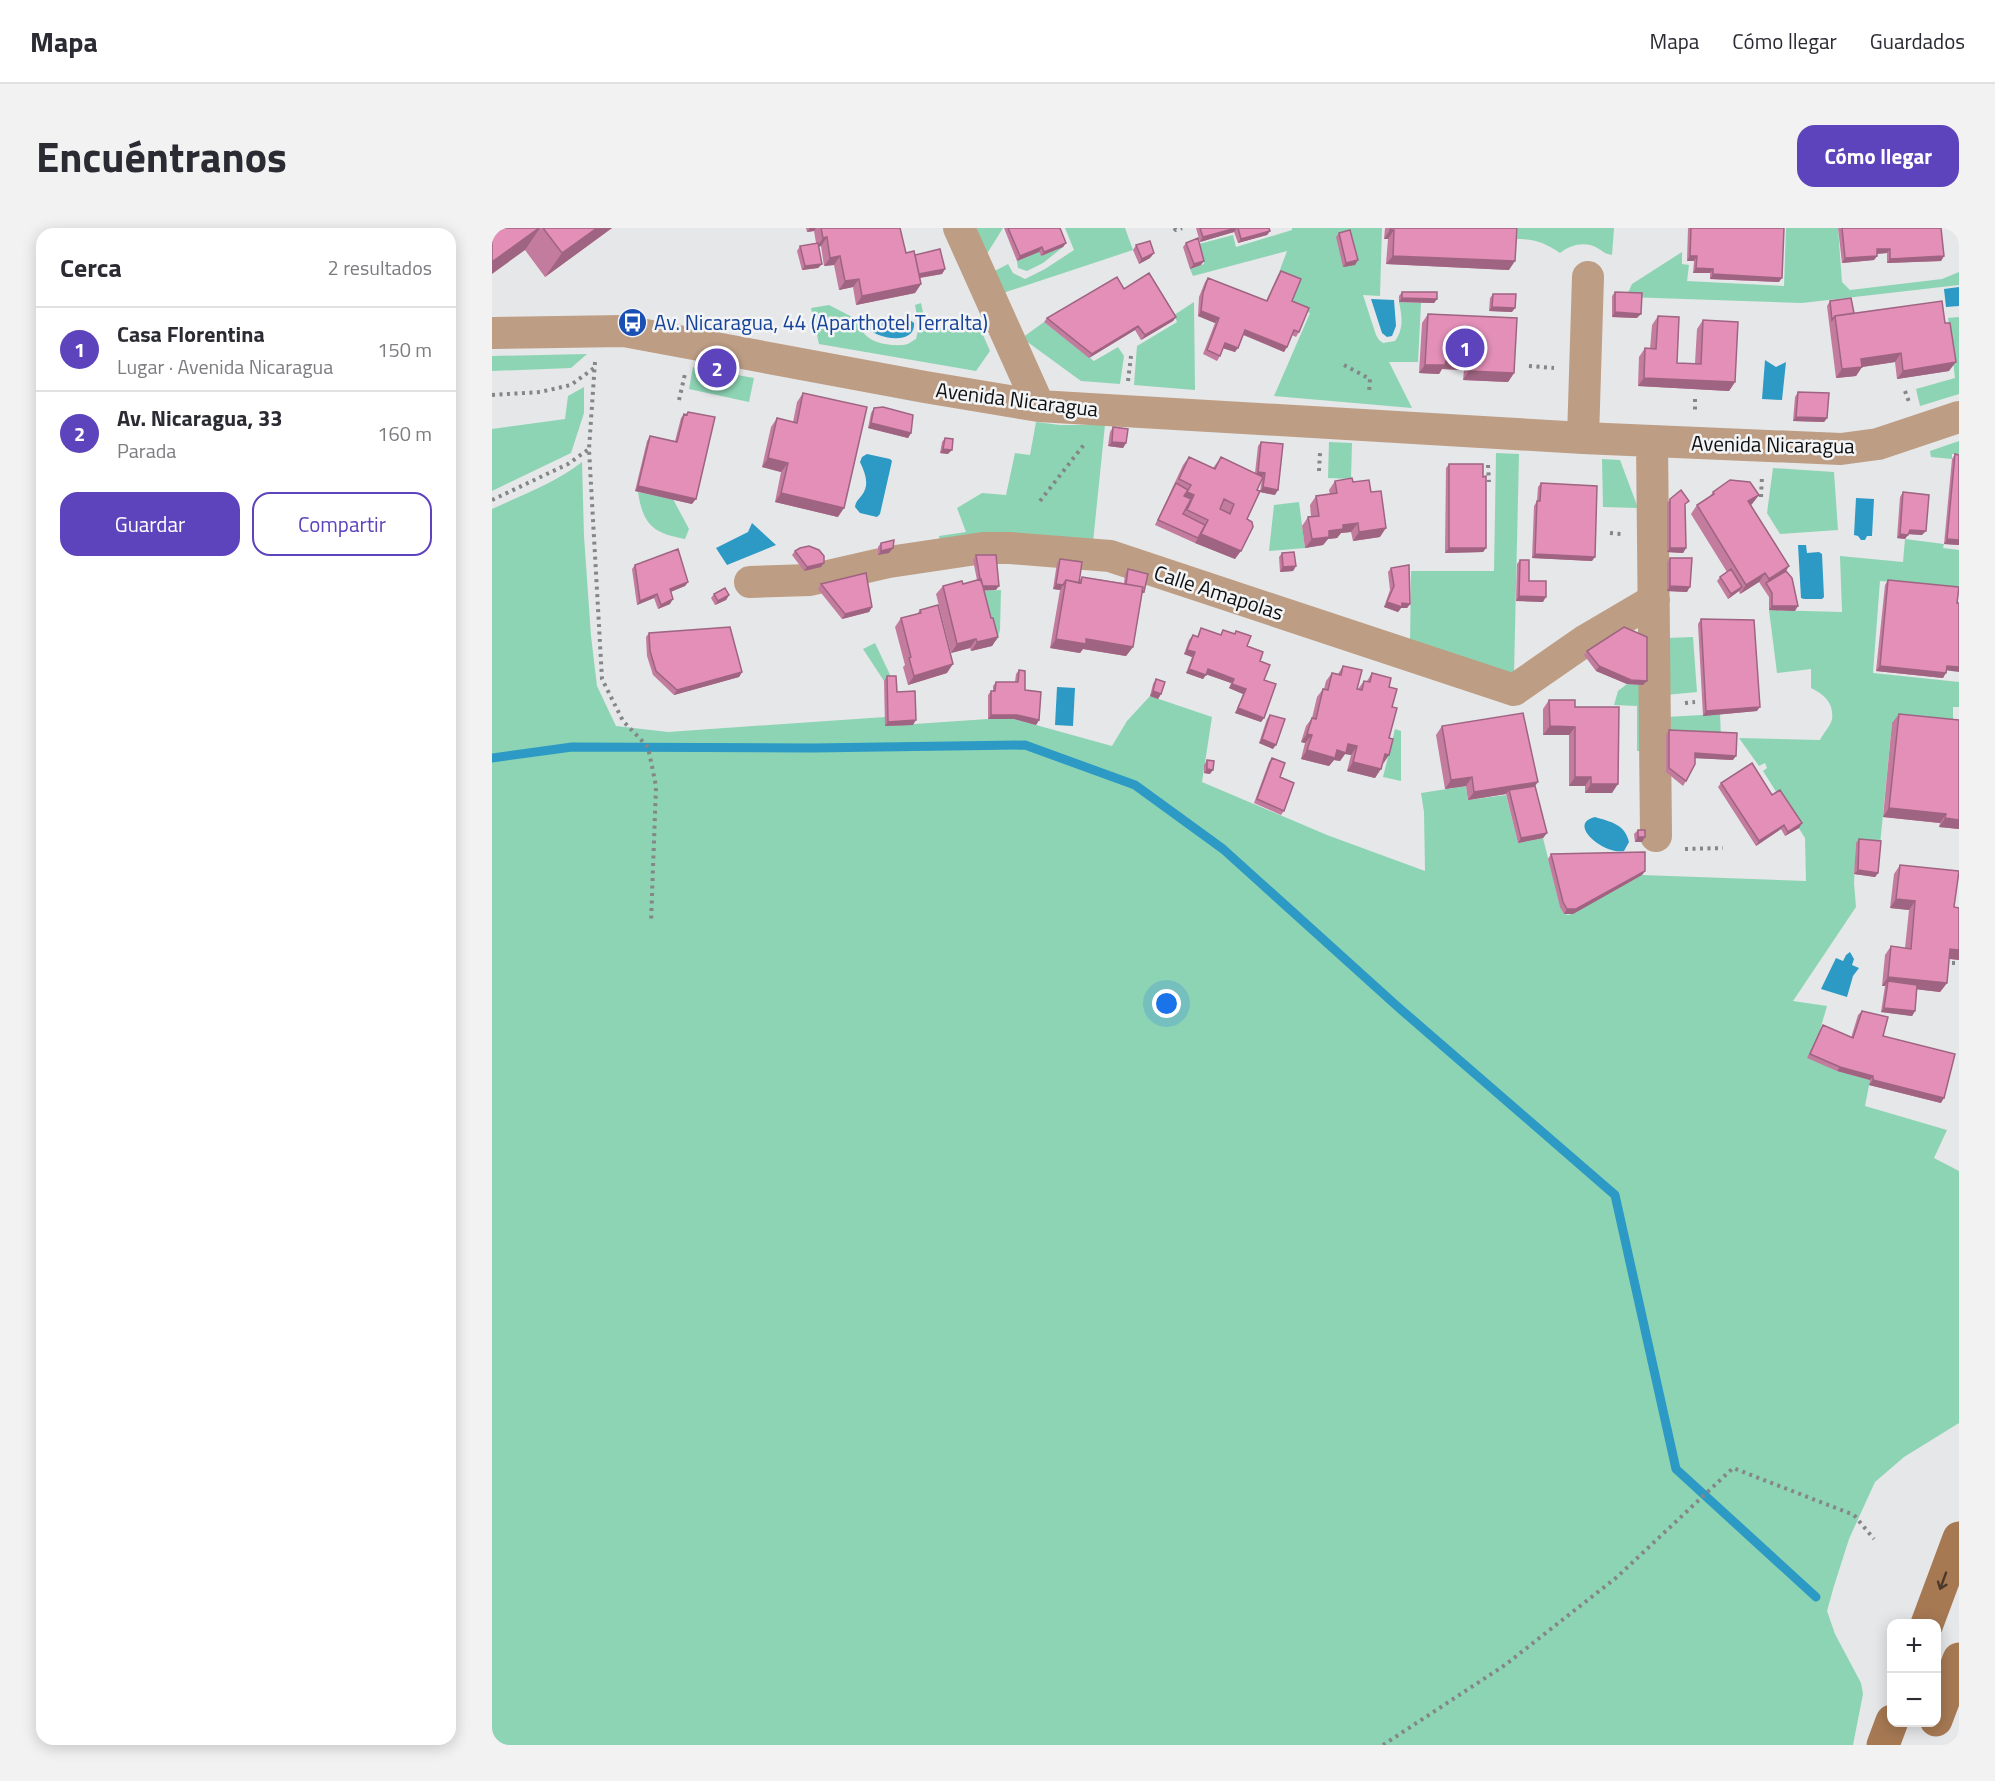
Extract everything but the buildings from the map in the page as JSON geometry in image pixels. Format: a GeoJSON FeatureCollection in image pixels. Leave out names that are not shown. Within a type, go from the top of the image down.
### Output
{"type":"FeatureCollection","features":[{"type":"Feature","properties":{"kind":"main road"},"geometry":{"type":"LineString","coordinates":[[1929,1619],[1959,1538]]}},
{"type":"Feature","properties":{"kind":"main road"},"geometry":{"type":"LineString","coordinates":[[1941,1708],[1959,1659]]}},
{"type":"Feature","properties":{"kind":"main road"},"geometry":{"type":"LineString","coordinates":[[1883,1745],[1890,1727]]}},
{"type":"Feature","properties":{"kind":"main road"},"geometry":{"type":"LineString","coordinates":[[1927,1745],[1934,1727]]}},
{"type":"Feature","properties":{"kind":"street"},"geometry":{"type":"LineString","coordinates":[[959,228],[1039,406]]}},
{"type":"Feature","properties":{"kind":"street"},"geometry":{"type":"LineString","coordinates":[[1583,438],[1588,277]]}},
{"type":"Feature","properties":{"kind":"street","name":"Avenida Nicaragua"},"geometry":{"type":"LineString","coordinates":[[492,333],[624,331],[1039,406],[1583,438],[1841,449],[1878,444],[1959,417]]}},
{"type":"Feature","properties":{"kind":"street"},"geometry":{"type":"LineString","coordinates":[[1652,441],[1656,836]]}},
{"type":"Feature","properties":{"kind":"street","name":"Calle Amapolas"},"geometry":{"type":"LineString","coordinates":[[750,582],[810,580],[889,562],[982,548],[1110,556],[1514,690],[1586,640],[1654,600]]}},
{"type":"Feature","properties":{"kind":"path"},"geometry":{"type":"LineString","coordinates":[[1174,228],[1176,230],[1182,228]]}},
{"type":"Feature","properties":{"kind":"path"},"geometry":{"type":"LineString","coordinates":[[596,331],[589,449],[602,679],[623,721],[648,747],[656,786],[651,923]]}},
{"type":"Feature","properties":{"kind":"path"},"geometry":{"type":"LineString","coordinates":[[1344,365],[1370,379],[1364,425]]}},
{"type":"Feature","properties":{"kind":"path"},"geometry":{"type":"LineString","coordinates":[[492,395],[540,392],[571,385],[595,368]]}},
{"type":"Feature","properties":{"kind":"path"},"geometry":{"type":"LineString","coordinates":[[1040,501],[1086,443],[1093,425],[1094,409]]}},
{"type":"Feature","properties":{"kind":"path"},"geometry":{"type":"LineString","coordinates":[[492,500],[568,464],[589,449]]}},
{"type":"Feature","properties":{"kind":"path"},"geometry":{"type":"LineString","coordinates":[[1952,963],[1959,963]]}},
{"type":"Feature","properties":{"kind":"path"},"geometry":{"type":"LineString","coordinates":[[1383,1745],[1505,1665],[1617,1577],[1733,1468],[1854,1515],[1874,1539]]}},
{"type":"Feature","properties":{"kind":"green space"},"geometry":{"type":"Polygon","coordinates":[[[973,228],[1003,228],[985,257],[973,228]]]}},
{"type":"Feature","properties":{"kind":"green space"},"geometry":{"type":"Polygon","coordinates":[[[1065,228],[1125,228],[1133,250],[1000,294],[991,273],[1008,264],[1013,273],[1025,279],[1074,250],[1065,228]]]}},
{"type":"Feature","properties":{"kind":"green space"},"geometry":{"type":"Polygon","coordinates":[[[1292,228],[1382,228],[1380,296],[1363,295],[1376,335],[1383,343],[1395,341],[1400,332],[1399,302],[1421,303],[1418,362],[1389,362],[1412,408],[1274,396],[1310,313],[1288,305],[1278,275],[1287,251],[1193,276],[1190,269],[1204,264],[1199,244],[1233,235],[1236,247],[1292,230],[1292,228]]]}},
{"type":"Feature","properties":{"kind":"green space"},"geometry":{"type":"Polygon","coordinates":[[[1518,228],[1614,228],[1612,255],[1584,244],[1569,247],[1560,253],[1540,242],[1517,239],[1518,228]]]}},
{"type":"Feature","properties":{"kind":"green space"},"geometry":{"type":"Polygon","coordinates":[[[1786,228],[1838,228],[1842,282],[1850,290],[1942,279],[1959,272],[1959,285],[1802,303],[1626,297],[1632,284],[1682,252],[1682,264],[1689,265],[1687,281],[1784,286],[1786,228]]]}},
{"type":"Feature","properties":{"kind":"green space"},"geometry":{"type":"Polygon","coordinates":[[[1063,247],[1043,263],[1027,271],[1018,268],[1017,261],[1039,252],[1041,256],[1063,247]]]}},
{"type":"Feature","properties":{"kind":"green space"},"geometry":{"type":"Polygon","coordinates":[[[1194,302],[1195,390],[1134,385],[1137,346],[1177,322],[1174,315],[1194,302]]]}},
{"type":"Feature","properties":{"kind":"green space"},"geometry":{"type":"Polygon","coordinates":[[[921,303],[927,331],[977,321],[990,351],[976,371],[819,344],[811,308],[829,305],[860,321],[864,334],[869,338],[889,345],[903,345],[916,339],[919,326],[915,305],[921,303]]]}},
{"type":"Feature","properties":{"kind":"green space"},"geometry":{"type":"Polygon","coordinates":[[[1959,317],[1959,394],[1920,406],[1916,389],[1955,378],[1948,318],[1959,317]]]}},
{"type":"Feature","properties":{"kind":"green space"},"geometry":{"type":"Polygon","coordinates":[[[1044,322],[1094,361],[1118,347],[1124,356],[1120,384],[1081,381],[1022,338],[1044,322]]]}},
{"type":"Feature","properties":{"kind":"green space"},"geometry":{"type":"Polygon","coordinates":[[[587,354],[571,368],[492,371],[492,356],[587,354]]]}},
{"type":"Feature","properties":{"kind":"green space"},"geometry":{"type":"Polygon","coordinates":[[[693,367],[754,378],[749,402],[689,389],[693,367]]]}},
{"type":"Feature","properties":{"kind":"green space"},"geometry":{"type":"Polygon","coordinates":[[[584,387],[584,413],[571,453],[492,491],[492,429],[565,419],[568,396],[584,387]]]}},
{"type":"Feature","properties":{"kind":"green space"},"geometry":{"type":"Polygon","coordinates":[[[1036,422],[1060,425],[1105,425],[1093,542],[940,544],[939,536],[966,532],[957,508],[982,493],[1006,495],[1015,453],[1030,455],[1036,422]]]}},
{"type":"Feature","properties":{"kind":"green space"},"geometry":{"type":"Polygon","coordinates":[[[1959,441],[1959,454],[1952,454],[1952,459],[1931,457],[1930,451],[1959,441]]]}},
{"type":"Feature","properties":{"kind":"green space"},"geometry":{"type":"Polygon","coordinates":[[[1329,442],[1352,443],[1351,479],[1328,478],[1329,442]]]}},
{"type":"Feature","properties":{"kind":"green space"},"geometry":{"type":"Polygon","coordinates":[[[1496,453],[1519,454],[1514,674],[1410,644],[1411,571],[1494,571],[1496,453]]]}},
{"type":"Feature","properties":{"kind":"green space"},"geometry":{"type":"Polygon","coordinates":[[[1602,459],[1620,460],[1638,508],[1603,507],[1602,459]]]}},
{"type":"Feature","properties":{"kind":"green space"},"geometry":{"type":"Polygon","coordinates":[[[582,462],[584,536],[597,686],[616,726],[668,732],[885,717],[885,726],[1014,719],[1112,746],[1127,721],[1150,696],[1212,717],[1202,782],[1327,835],[1425,871],[1424,812],[1421,793],[1466,786],[1468,800],[1506,795],[1518,843],[1543,838],[1560,906],[1564,914],[1569,915],[1642,875],[1806,881],[1805,838],[1763,771],[1767,768],[1765,763],[1759,766],[1739,738],[1820,740],[1831,721],[1832,713],[1827,700],[1811,688],[1811,669],[1777,673],[1769,610],[1842,612],[1840,556],[1903,562],[1905,539],[1944,544],[1943,548],[1959,550],[1959,587],[1880,581],[1873,673],[1959,682],[1959,707],[1953,707],[1953,728],[1892,723],[1880,845],[1856,843],[1854,883],[1856,907],[1793,1001],[1827,1006],[1820,1030],[1837,1071],[1870,1080],[1865,1106],[1947,1130],[1934,1158],[1959,1171],[1959,1423],[1904,1457],[1875,1482],[1849,1539],[1827,1611],[1835,1634],[1861,1683],[1863,1694],[1853,1745],[492,1745],[492,509],[550,482],[582,462]]]}},
{"type":"Feature","properties":{"kind":"green space"},"geometry":{"type":"Polygon","coordinates":[[[1773,468],[1834,472],[1838,530],[1780,534],[1767,513],[1773,468]]]}},
{"type":"Feature","properties":{"kind":"green space"},"geometry":{"type":"Polygon","coordinates":[[[638,492],[673,499],[689,529],[685,539],[665,534],[651,526],[643,512],[638,492]]]}},
{"type":"Feature","properties":{"kind":"green space"},"geometry":{"type":"Polygon","coordinates":[[[1299,502],[1305,548],[1269,551],[1274,505],[1299,502]]]}},
{"type":"Feature","properties":{"kind":"green space"},"geometry":{"type":"Polygon","coordinates":[[[1001,590],[1000,630],[997,640],[991,642],[978,591],[1001,590]]]}},
{"type":"Feature","properties":{"kind":"green space"},"geometry":{"type":"Polygon","coordinates":[[[1693,637],[1697,692],[1666,695],[1666,638],[1693,637]]]}},
{"type":"Feature","properties":{"kind":"green space"},"geometry":{"type":"Polygon","coordinates":[[[875,643],[893,681],[884,681],[863,649],[875,643]]]}},
{"type":"Feature","properties":{"kind":"green space"},"geometry":{"type":"Polygon","coordinates":[[[1627,684],[1643,685],[1643,751],[1637,751],[1637,706],[1614,705],[1618,691],[1627,684]]]}},
{"type":"Feature","properties":{"kind":"green space"},"geometry":{"type":"Polygon","coordinates":[[[1720,714],[1721,737],[1666,735],[1666,717],[1720,714]]]}},
{"type":"Feature","properties":{"kind":"green space"},"geometry":{"type":"Polygon","coordinates":[[[1395,729],[1401,731],[1401,781],[1383,777],[1395,729]]]}},
{"type":"Feature","properties":{"kind":"water"},"geometry":{"type":"Polygon","coordinates":[[[1959,287],[1959,306],[1946,307],[1944,289],[1959,287]]]}},
{"type":"Feature","properties":{"kind":"water"},"geometry":{"type":"Polygon","coordinates":[[[1371,299],[1394,300],[1396,326],[1392,336],[1387,337],[1382,333],[1371,299]]]}},
{"type":"Feature","properties":{"kind":"water"},"geometry":{"type":"Polygon","coordinates":[[[874,318],[884,322],[910,320],[914,323],[913,331],[901,338],[876,334],[865,325],[867,320],[874,318]]]}},
{"type":"Feature","properties":{"kind":"water"},"geometry":{"type":"Polygon","coordinates":[[[1765,360],[1776,367],[1786,362],[1782,400],[1762,399],[1765,360]]]}},
{"type":"Feature","properties":{"kind":"water"},"geometry":{"type":"Polygon","coordinates":[[[867,454],[892,461],[880,514],[877,517],[860,513],[855,507],[866,487],[865,474],[860,462],[867,454]]]}},
{"type":"Feature","properties":{"kind":"water"},"geometry":{"type":"Polygon","coordinates":[[[1856,498],[1874,499],[1872,536],[1867,536],[1865,540],[1854,535],[1856,498]]]}},
{"type":"Feature","properties":{"kind":"water"},"geometry":{"type":"Polygon","coordinates":[[[752,523],[776,545],[727,565],[716,548],[748,532],[752,523]]]}},
{"type":"Feature","properties":{"kind":"water"},"geometry":{"type":"Polygon","coordinates":[[[1798,545],[1806,545],[1807,553],[1822,554],[1824,597],[1822,599],[1801,598],[1798,545]]]}},
{"type":"Feature","properties":{"kind":"water"},"geometry":{"type":"Polygon","coordinates":[[[1057,687],[1075,688],[1073,726],[1055,725],[1057,687]]]}},
{"type":"Feature","properties":{"kind":"water"},"geometry":{"type":"Polygon","coordinates":[[[1595,817],[1621,827],[1629,842],[1624,851],[1607,848],[1591,838],[1584,826],[1587,821],[1595,817]]]}},
{"type":"Feature","properties":{"kind":"water"},"geometry":{"type":"Polygon","coordinates":[[[1850,952],[1854,959],[1852,965],[1859,968],[1853,976],[1847,997],[1821,989],[1836,958],[1843,961],[1850,952]]]}},
{"type":"Feature","properties":{"kind":"waterway"},"geometry":{"type":"LineString","coordinates":[[492,758],[572,747],[813,748],[1025,745],[1135,785],[1223,849],[1398,1007],[1615,1195],[1676,1469],[1816,1597]]}},
{"type":"Feature","properties":{"kind":"place","name":"Av. Nicaragua, 44 (Aparthotel Terralta)"},"geometry":{"type":"Point","coordinates":[633,322]}},
{"type":"Feature","properties":{"kind":"place","name":"Casa Florentina"},"geometry":{"type":"Point","coordinates":[1465,348]}},
{"type":"Feature","properties":{"kind":"place","name":"Av. Nicaragua, 33"},"geometry":{"type":"Point","coordinates":[717,368]}}]}
